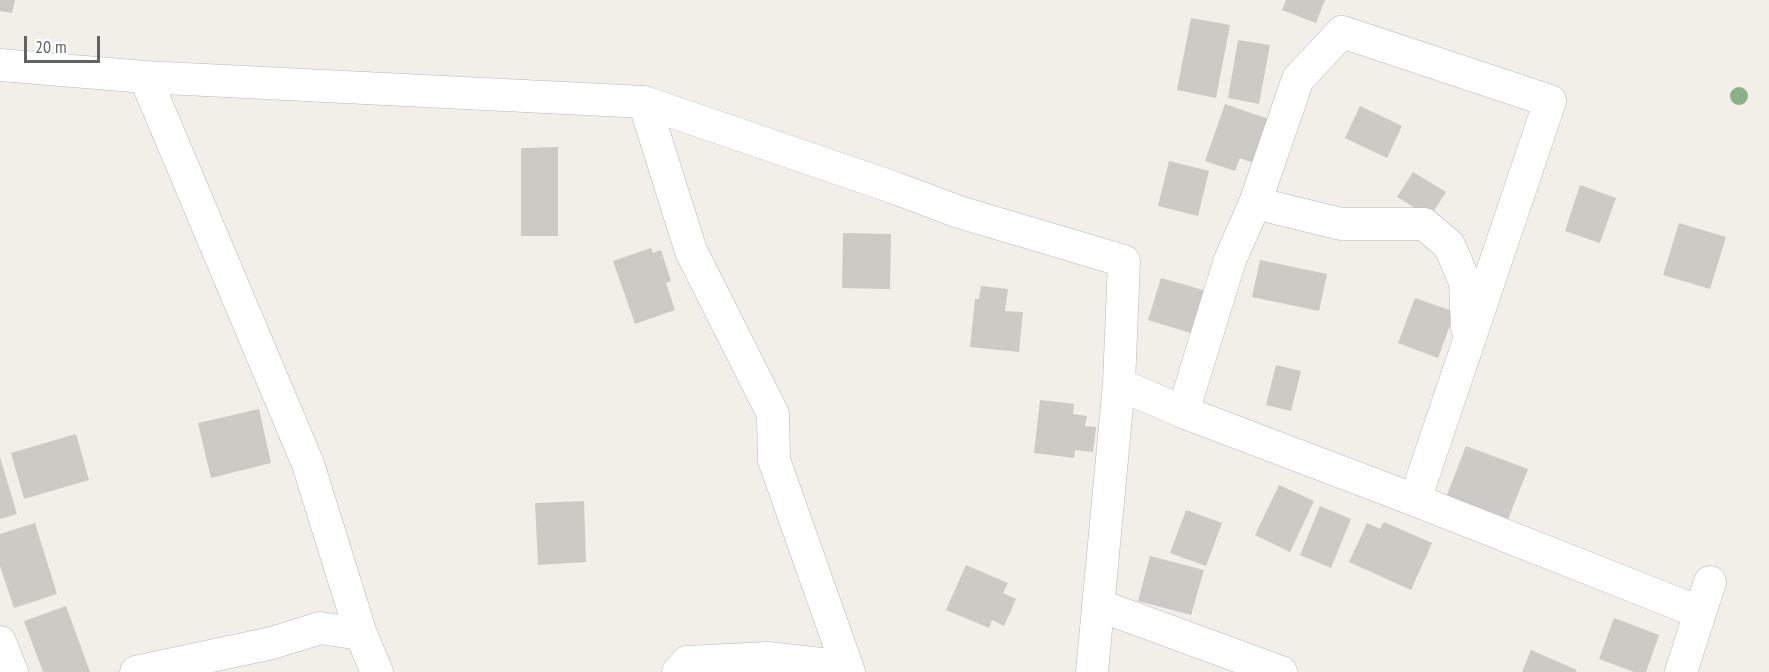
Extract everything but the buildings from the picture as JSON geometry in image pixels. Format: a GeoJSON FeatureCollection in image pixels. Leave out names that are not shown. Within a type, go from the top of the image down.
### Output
{"type":"FeatureCollection","features":[{"type":"Feature","properties":{"kind":"street"},"geometry":{"type":"LineString","coordinates":[[1183,412],[1230,260],[1255,203],[1298,79],[1342,32],[1550,101],[1415,500]]}},
{"type":"Feature","properties":{"kind":"street"},"geometry":{"type":"LineString","coordinates":[[0,65],[145,77],[644,102],[959,212],[1124,261],[1119,384],[1092,672]]}},
{"type":"Feature","properties":{"kind":"street"},"geometry":{"type":"LineString","coordinates":[[145,77],[308,464],[361,634],[377,672]]}},
{"type":"Feature","properties":{"kind":"street"},"geometry":{"type":"LineString","coordinates":[[644,102],[691,252],[773,414],[774,460],[847,670],[768,658],[687,662],[678,672]]}},
{"type":"Feature","properties":{"kind":"street"},"geometry":{"type":"LineString","coordinates":[[1255,203],[1341,224],[1424,224],[1449,245],[1465,282],[1468,344]]}},
{"type":"Feature","properties":{"kind":"street"},"geometry":{"type":"LineString","coordinates":[[1119,384],[1183,412],[1699,612]]}},
{"type":"Feature","properties":{"kind":"street"},"geometry":{"type":"LineString","coordinates":[[1681,672],[1710,582]]}},
{"type":"Feature","properties":{"kind":"street"},"geometry":{"type":"LineString","coordinates":[[1098,605],[1281,672]]}},
{"type":"Feature","properties":{"kind":"street"},"geometry":{"type":"LineString","coordinates":[[136,672],[272,643],[320,628],[361,634]]}},
{"type":"Feature","properties":{"kind":"street"},"geometry":{"type":"LineString","coordinates":[[0,642],[12,672]]}}]}
